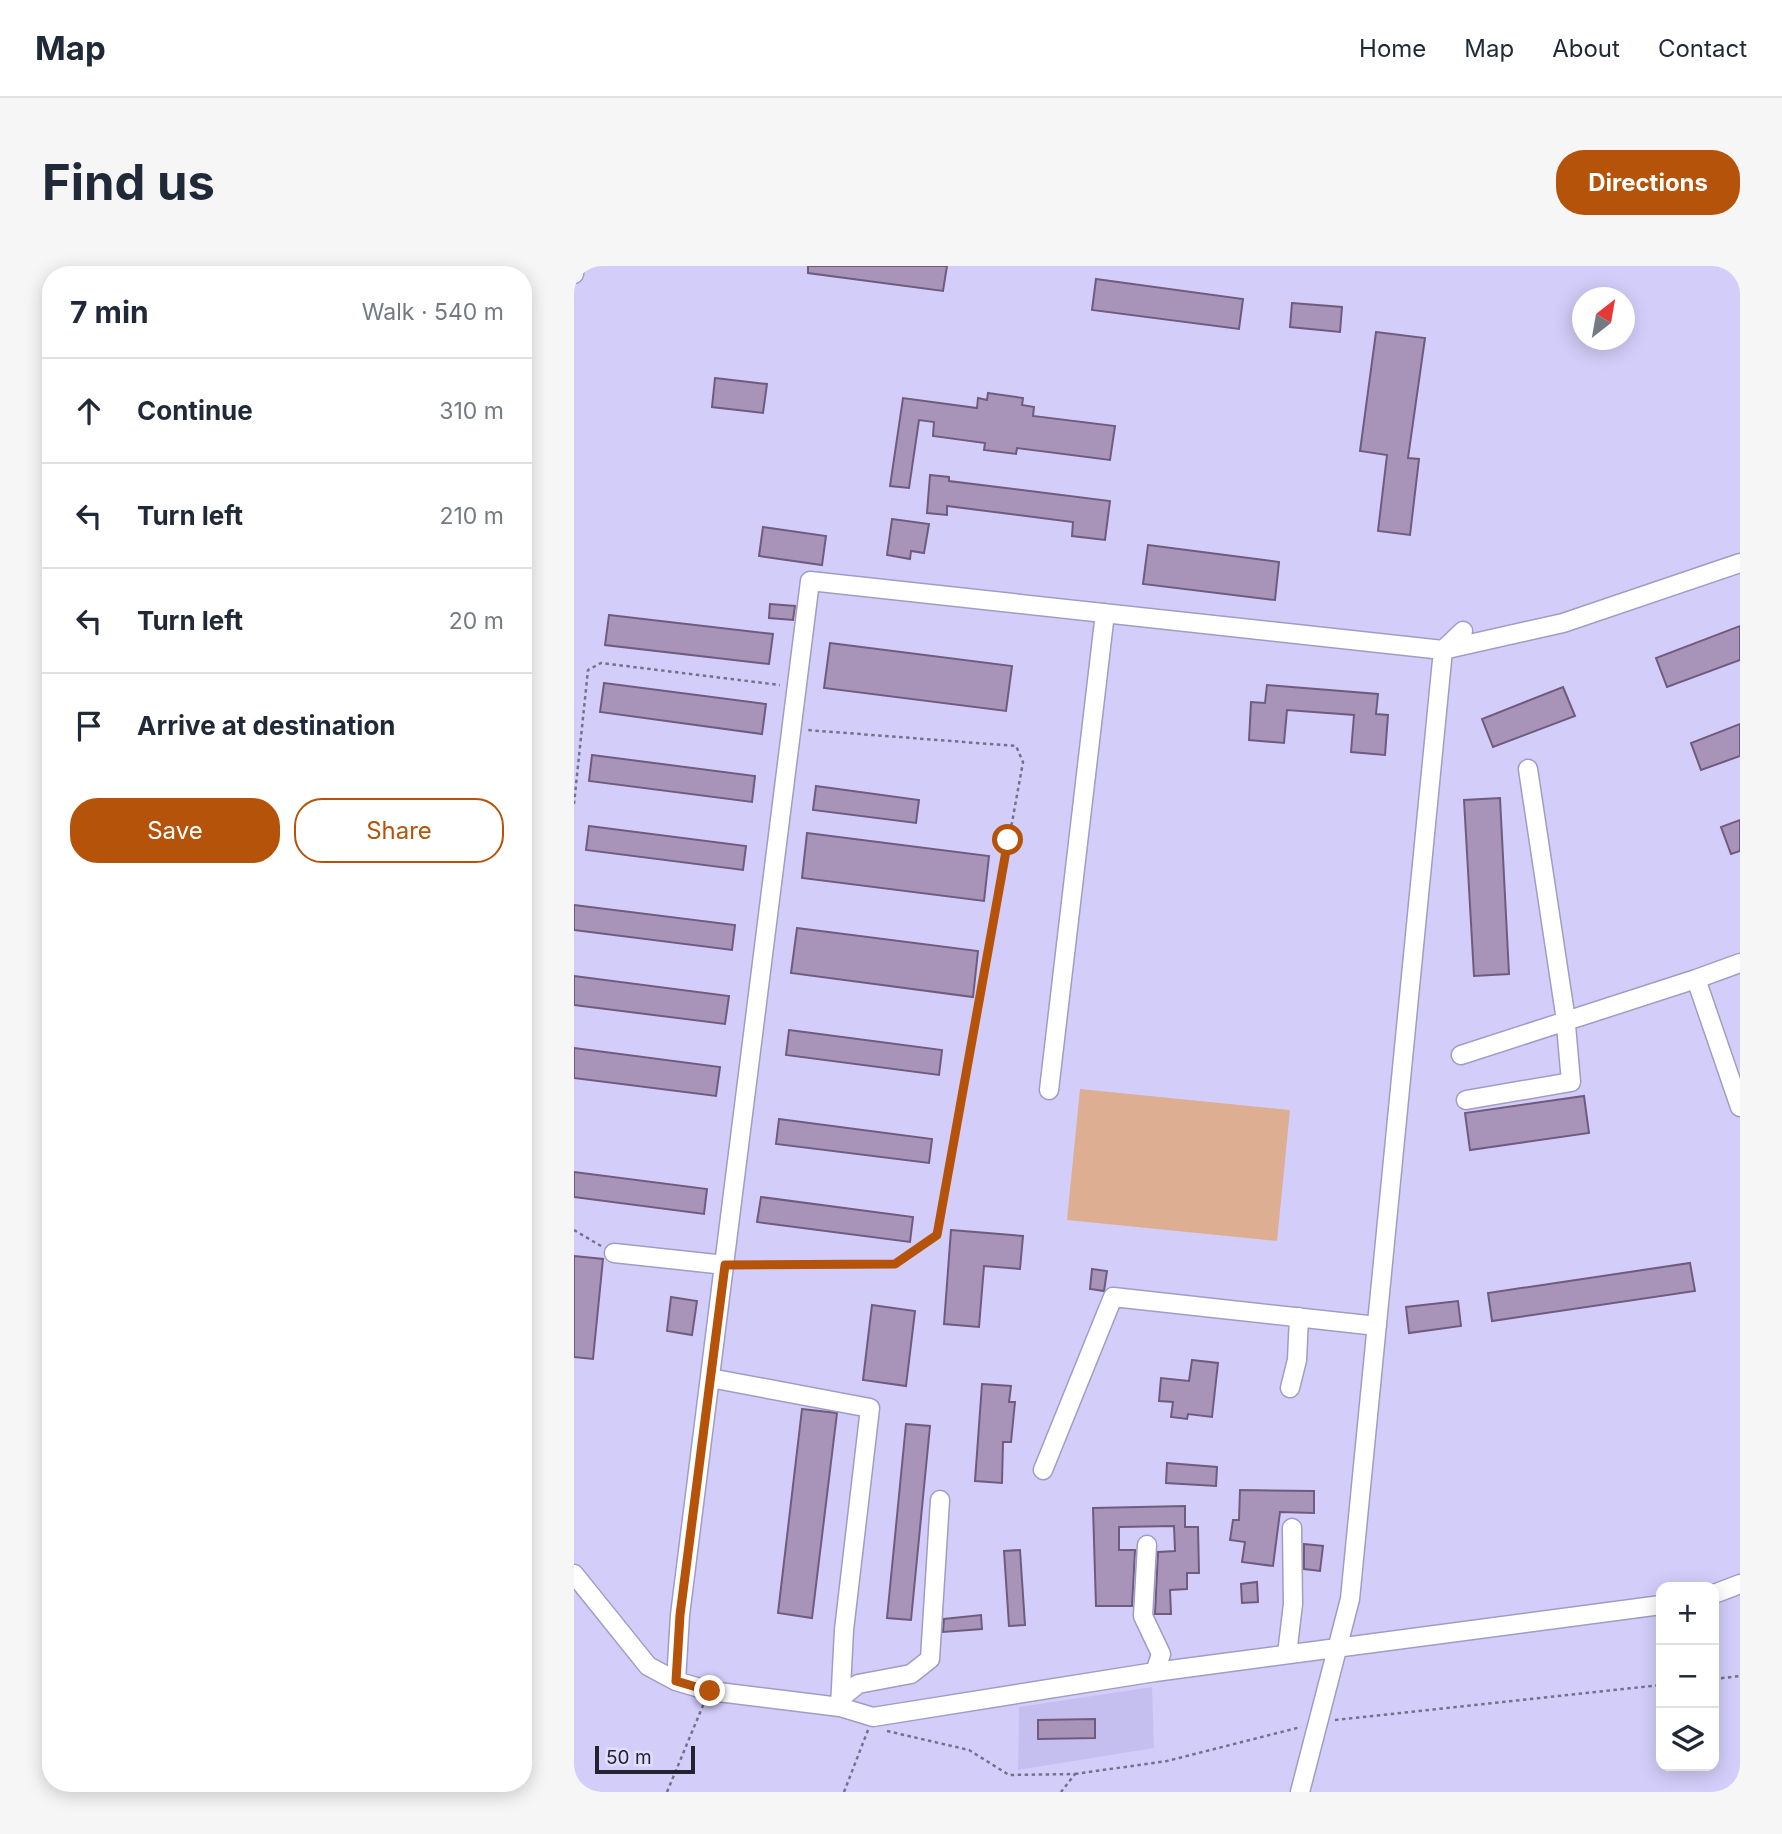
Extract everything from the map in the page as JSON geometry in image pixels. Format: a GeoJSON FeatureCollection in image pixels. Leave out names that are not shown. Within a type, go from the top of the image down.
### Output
{"type":"FeatureCollection","features":[{"type":"Feature","properties":{"kind":"street"},"geometry":{"type":"LineString","coordinates":[[574,274],[575,266]]}},
{"type":"Feature","properties":{"kind":"street"},"geometry":{"type":"LineString","coordinates":[[676,1681],[680,1615],[810,581],[1443,650],[1563,623],[1740,563]]}},
{"type":"Feature","properties":{"kind":"street"},"geometry":{"type":"LineString","coordinates":[[1049,1090],[1105,613]]}},
{"type":"Feature","properties":{"kind":"street"},"geometry":{"type":"LineString","coordinates":[[1300,1792],[1350,1599],[1443,650],[1463,631]]}},
{"type":"Feature","properties":{"kind":"street"},"geometry":{"type":"LineString","coordinates":[[1466,1100],[1572,1082],[1566,1021],[1528,769]]}},
{"type":"Feature","properties":{"kind":"street"},"geometry":{"type":"LineString","coordinates":[[1461,1055],[1740,963]]}},
{"type":"Feature","properties":{"kind":"street"},"geometry":{"type":"LineString","coordinates":[[1696,979],[1740,1107]]}},
{"type":"Feature","properties":{"kind":"street"},"geometry":{"type":"LineString","coordinates":[[614,1253],[725,1265]]}},
{"type":"Feature","properties":{"kind":"street"},"geometry":{"type":"LineString","coordinates":[[1043,1470],[1113,1297],[1377,1326]]}},
{"type":"Feature","properties":{"kind":"street"},"geometry":{"type":"LineString","coordinates":[[1290,1388],[1297,1360],[1299,1317]]}},
{"type":"Feature","properties":{"kind":"street"},"geometry":{"type":"LineString","coordinates":[[710,1378],[870,1408],[844,1630],[840,1702]]}},
{"type":"Feature","properties":{"kind":"street"},"geometry":{"type":"LineString","coordinates":[[840,1702],[858,1684],[911,1674],[930,1659],[940,1500]]}},
{"type":"Feature","properties":{"kind":"street"},"geometry":{"type":"LineString","coordinates":[[1287,1654],[1293,1613],[1292,1528]]}},
{"type":"Feature","properties":{"kind":"street"},"geometry":{"type":"LineString","coordinates":[[1147,1545],[1143,1616],[1161,1654],[1156,1672]]}},
{"type":"Feature","properties":{"kind":"street"},"geometry":{"type":"LineString","coordinates":[[574,1574],[648,1666],[676,1681],[710,1691],[840,1702],[873,1717],[1156,1672],[1656,1606]]}},
{"type":"Feature","properties":{"kind":"street"},"geometry":{"type":"LineString","coordinates":[[1719,1592],[1740,1584]]}},
{"type":"Feature","properties":{"kind":"path"},"geometry":{"type":"LineString","coordinates":[[574,804],[588,670],[601,663],[798,687]]}},
{"type":"Feature","properties":{"kind":"path"},"geometry":{"type":"LineString","coordinates":[[725,1265],[895,1264],[937,1235],[1023,762],[1016,746],[792,729]]}},
{"type":"Feature","properties":{"kind":"path"},"geometry":{"type":"LineString","coordinates":[[574,1230],[614,1253]]}},
{"type":"Feature","properties":{"kind":"path"},"geometry":{"type":"LineString","coordinates":[[1719,1678],[1740,1676]]}},
{"type":"Feature","properties":{"kind":"path"},"geometry":{"type":"LineString","coordinates":[[844,1792],[873,1717],[885,1731],[969,1750],[1009,1775],[1075,1774],[1167,1761],[1320,1722],[1656,1686]]}},
{"type":"Feature","properties":{"kind":"path"},"geometry":{"type":"LineString","coordinates":[[667,1792],[710,1691]]}},
{"type":"Feature","properties":{"kind":"path"},"geometry":{"type":"LineString","coordinates":[[1061,1792],[1075,1774]]}},
{"type":"Feature","properties":{"kind":"shaded area"},"geometry":{"type":"Polygon","coordinates":[[[1080,1089],[1290,1110],[1277,1241],[1067,1220],[1080,1089]]]}},
{"type":"Feature","properties":{"kind":"shaded area"},"geometry":{"type":"Polygon","coordinates":[[[1152,1687],[1154,1748],[1018,1770],[1019,1707],[1152,1687]]]}},
{"type":"Feature","properties":{"kind":"building"},"geometry":{"type":"Polygon","coordinates":[[[808,266],[947,266],[943,291],[808,273],[808,266]]]}},
{"type":"Feature","properties":{"kind":"building"},"geometry":{"type":"Polygon","coordinates":[[[1096,279],[1243,299],[1239,329],[1092,310],[1096,279]]]}},
{"type":"Feature","properties":{"kind":"building"},"geometry":{"type":"Polygon","coordinates":[[[1292,303],[1342,307],[1340,332],[1290,327],[1292,303]]]}},
{"type":"Feature","properties":{"kind":"building"},"geometry":{"type":"Polygon","coordinates":[[[1376,332],[1425,338],[1408,458],[1419,459],[1410,535],[1378,531],[1387,455],[1360,451],[1376,332]]]}},
{"type":"Feature","properties":{"kind":"building"},"geometry":{"type":"Polygon","coordinates":[[[715,378],[767,384],[763,413],[712,407],[715,378]]]}},
{"type":"Feature","properties":{"kind":"building"},"geometry":{"type":"Polygon","coordinates":[[[988,393],[1023,398],[1022,405],[1034,407],[1033,416],[1115,426],[1110,460],[1017,448],[1016,454],[984,450],[985,443],[933,436],[934,422],[919,420],[909,488],[890,486],[903,398],[977,408],[978,398],[987,400],[988,393]]]}},
{"type":"Feature","properties":{"kind":"building"},"geometry":{"type":"Polygon","coordinates":[[[930,475],[949,477],[949,481],[1110,501],[1105,540],[1072,536],[1073,522],[947,506],[947,515],[927,513],[930,475]]]}},
{"type":"Feature","properties":{"kind":"building"},"geometry":{"type":"Polygon","coordinates":[[[892,519],[929,524],[924,553],[911,551],[910,559],[887,555],[892,519]]]}},
{"type":"Feature","properties":{"kind":"building"},"geometry":{"type":"Polygon","coordinates":[[[763,527],[826,536],[822,565],[759,556],[763,527]]]}},
{"type":"Feature","properties":{"kind":"building"},"geometry":{"type":"Polygon","coordinates":[[[1148,545],[1279,562],[1275,600],[1143,584],[1148,545]]]}},
{"type":"Feature","properties":{"kind":"building"},"geometry":{"type":"Polygon","coordinates":[[[770,604],[795,606],[793,620],[769,618],[770,604]]]}},
{"type":"Feature","properties":{"kind":"building"},"geometry":{"type":"Polygon","coordinates":[[[609,615],[773,634],[769,664],[605,645],[609,615]]]}},
{"type":"Feature","properties":{"kind":"building"},"geometry":{"type":"Polygon","coordinates":[[[1740,626],[1740,660],[1667,687],[1656,658],[1740,626]]]}},
{"type":"Feature","properties":{"kind":"building"},"geometry":{"type":"Polygon","coordinates":[[[830,643],[1012,666],[1006,711],[824,688],[830,643]]]}},
{"type":"Feature","properties":{"kind":"building"},"geometry":{"type":"Polygon","coordinates":[[[604,683],[766,704],[762,734],[600,712],[604,683]]]}},
{"type":"Feature","properties":{"kind":"building"},"geometry":{"type":"Polygon","coordinates":[[[1267,685],[1378,694],[1376,714],[1388,715],[1385,755],[1351,752],[1354,715],[1287,710],[1284,743],[1249,740],[1251,702],[1265,703],[1267,685]]]}},
{"type":"Feature","properties":{"kind":"building"},"geometry":{"type":"Polygon","coordinates":[[[1563,687],[1575,716],[1493,747],[1482,719],[1563,687]]]}},
{"type":"Feature","properties":{"kind":"building"},"geometry":{"type":"Polygon","coordinates":[[[1740,724],[1740,756],[1701,770],[1691,743],[1740,724]]]}},
{"type":"Feature","properties":{"kind":"building"},"geometry":{"type":"Polygon","coordinates":[[[592,755],[755,776],[752,802],[589,781],[592,755]]]}},
{"type":"Feature","properties":{"kind":"building"},"geometry":{"type":"Polygon","coordinates":[[[816,786],[919,800],[916,823],[813,810],[816,786]]]}},
{"type":"Feature","properties":{"kind":"building"},"geometry":{"type":"Polygon","coordinates":[[[1500,798],[1509,974],[1474,976],[1464,800],[1500,798]]]}},
{"type":"Feature","properties":{"kind":"building"},"geometry":{"type":"Polygon","coordinates":[[[1740,820],[1740,851],[1731,854],[1721,827],[1740,820]]]}},
{"type":"Feature","properties":{"kind":"building"},"geometry":{"type":"Polygon","coordinates":[[[589,826],[746,846],[743,870],[586,850],[589,826]]]}},
{"type":"Feature","properties":{"kind":"building"},"geometry":{"type":"Polygon","coordinates":[[[807,833],[989,856],[984,901],[802,878],[807,833]]]}},
{"type":"Feature","properties":{"kind":"building"},"geometry":{"type":"Polygon","coordinates":[[[574,905],[735,925],[732,950],[574,930],[574,905]]]}},
{"type":"Feature","properties":{"kind":"building"},"geometry":{"type":"Polygon","coordinates":[[[797,928],[978,951],[973,997],[791,973],[797,928]]]}},
{"type":"Feature","properties":{"kind":"building"},"geometry":{"type":"Polygon","coordinates":[[[574,976],[729,996],[725,1024],[574,1005],[574,976]]]}},
{"type":"Feature","properties":{"kind":"building"},"geometry":{"type":"Polygon","coordinates":[[[789,1030],[942,1050],[939,1075],[786,1055],[789,1030]]]}},
{"type":"Feature","properties":{"kind":"building"},"geometry":{"type":"Polygon","coordinates":[[[574,1048],[720,1067],[716,1096],[574,1078],[574,1048]]]}},
{"type":"Feature","properties":{"kind":"building"},"geometry":{"type":"Polygon","coordinates":[[[1584,1096],[1589,1133],[1470,1150],[1465,1113],[1584,1096]]]}},
{"type":"Feature","properties":{"kind":"building"},"geometry":{"type":"Polygon","coordinates":[[[779,1119],[932,1139],[929,1163],[776,1144],[779,1119]]]}},
{"type":"Feature","properties":{"kind":"building"},"geometry":{"type":"Polygon","coordinates":[[[574,1172],[707,1189],[704,1214],[574,1197],[574,1172]]]}},
{"type":"Feature","properties":{"kind":"building"},"geometry":{"type":"Polygon","coordinates":[[[761,1197],[913,1217],[910,1242],[757,1222],[761,1197]]]}},
{"type":"Feature","properties":{"kind":"building"},"geometry":{"type":"Polygon","coordinates":[[[951,1230],[1023,1236],[1020,1269],[984,1266],[979,1327],[944,1324],[951,1230]]]}},
{"type":"Feature","properties":{"kind":"building"},"geometry":{"type":"Polygon","coordinates":[[[574,1256],[603,1259],[593,1359],[574,1357],[574,1256]]]}},
{"type":"Feature","properties":{"kind":"building"},"geometry":{"type":"Polygon","coordinates":[[[1690,1263],[1695,1291],[1492,1321],[1488,1293],[1690,1263]]]}},
{"type":"Feature","properties":{"kind":"building"},"geometry":{"type":"Polygon","coordinates":[[[1092,1269],[1107,1271],[1104,1291],[1090,1289],[1092,1269]]]}},
{"type":"Feature","properties":{"kind":"building"},"geometry":{"type":"Polygon","coordinates":[[[671,1297],[697,1301],[692,1335],[667,1331],[671,1297]]]}},
{"type":"Feature","properties":{"kind":"building"},"geometry":{"type":"Polygon","coordinates":[[[1458,1301],[1461,1326],[1409,1333],[1406,1307],[1458,1301]]]}},
{"type":"Feature","properties":{"kind":"building"},"geometry":{"type":"Polygon","coordinates":[[[872,1305],[915,1311],[906,1386],[863,1380],[872,1305]]]}},
{"type":"Feature","properties":{"kind":"building"},"geometry":{"type":"Polygon","coordinates":[[[1192,1360],[1218,1363],[1212,1417],[1188,1414],[1187,1419],[1171,1417],[1173,1402],[1159,1401],[1161,1378],[1189,1381],[1192,1360]]]}},
{"type":"Feature","properties":{"kind":"building"},"geometry":{"type":"Polygon","coordinates":[[[982,1384],[1011,1386],[1009,1402],[1015,1402],[1011,1442],[1003,1442],[1002,1483],[975,1481],[982,1384]]]}},
{"type":"Feature","properties":{"kind":"building"},"geometry":{"type":"Polygon","coordinates":[[[802,1409],[837,1413],[812,1618],[778,1613],[802,1409]]]}},
{"type":"Feature","properties":{"kind":"building"},"geometry":{"type":"Polygon","coordinates":[[[906,1424],[930,1426],[911,1620],[887,1618],[906,1424]]]}},
{"type":"Feature","properties":{"kind":"building"},"geometry":{"type":"Polygon","coordinates":[[[1167,1463],[1217,1467],[1216,1486],[1166,1483],[1167,1463]]]}},
{"type":"Feature","properties":{"kind":"building"},"geometry":{"type":"Polygon","coordinates":[[[1240,1490],[1314,1491],[1314,1513],[1280,1512],[1273,1566],[1242,1562],[1245,1542],[1230,1540],[1233,1520],[1239,1520],[1240,1490]]]}},
{"type":"Feature","properties":{"kind":"building"},"geometry":{"type":"Polygon","coordinates":[[[1185,1506],[1185,1527],[1198,1527],[1199,1573],[1187,1573],[1187,1589],[1170,1590],[1171,1614],[1155,1614],[1158,1552],[1175,1551],[1174,1526],[1119,1527],[1119,1550],[1135,1550],[1132,1606],[1096,1606],[1093,1508],[1185,1506]]]}},
{"type":"Feature","properties":{"kind":"building"},"geometry":{"type":"Polygon","coordinates":[[[1304,1544],[1323,1546],[1320,1571],[1304,1569],[1304,1544]]]}},
{"type":"Feature","properties":{"kind":"building"},"geometry":{"type":"Polygon","coordinates":[[[1020,1550],[1025,1625],[1009,1626],[1004,1551],[1020,1550]]]}},
{"type":"Feature","properties":{"kind":"building"},"geometry":{"type":"Polygon","coordinates":[[[1257,1582],[1258,1602],[1242,1603],[1241,1584],[1257,1582]]]}},
{"type":"Feature","properties":{"kind":"building"},"geometry":{"type":"Polygon","coordinates":[[[981,1615],[982,1629],[943,1632],[944,1619],[981,1615]]]}},
{"type":"Feature","properties":{"kind":"building"},"geometry":{"type":"Polygon","coordinates":[[[1095,1719],[1095,1738],[1038,1739],[1038,1720],[1095,1719]]]}},
{"type":"Feature","properties":{"kind":"route"},"geometry":{"type":"LineString","coordinates":[[710,1691],[676,1681],[680,1615],[725,1265],[895,1264],[937,1235],[1008,840]]}}]}
